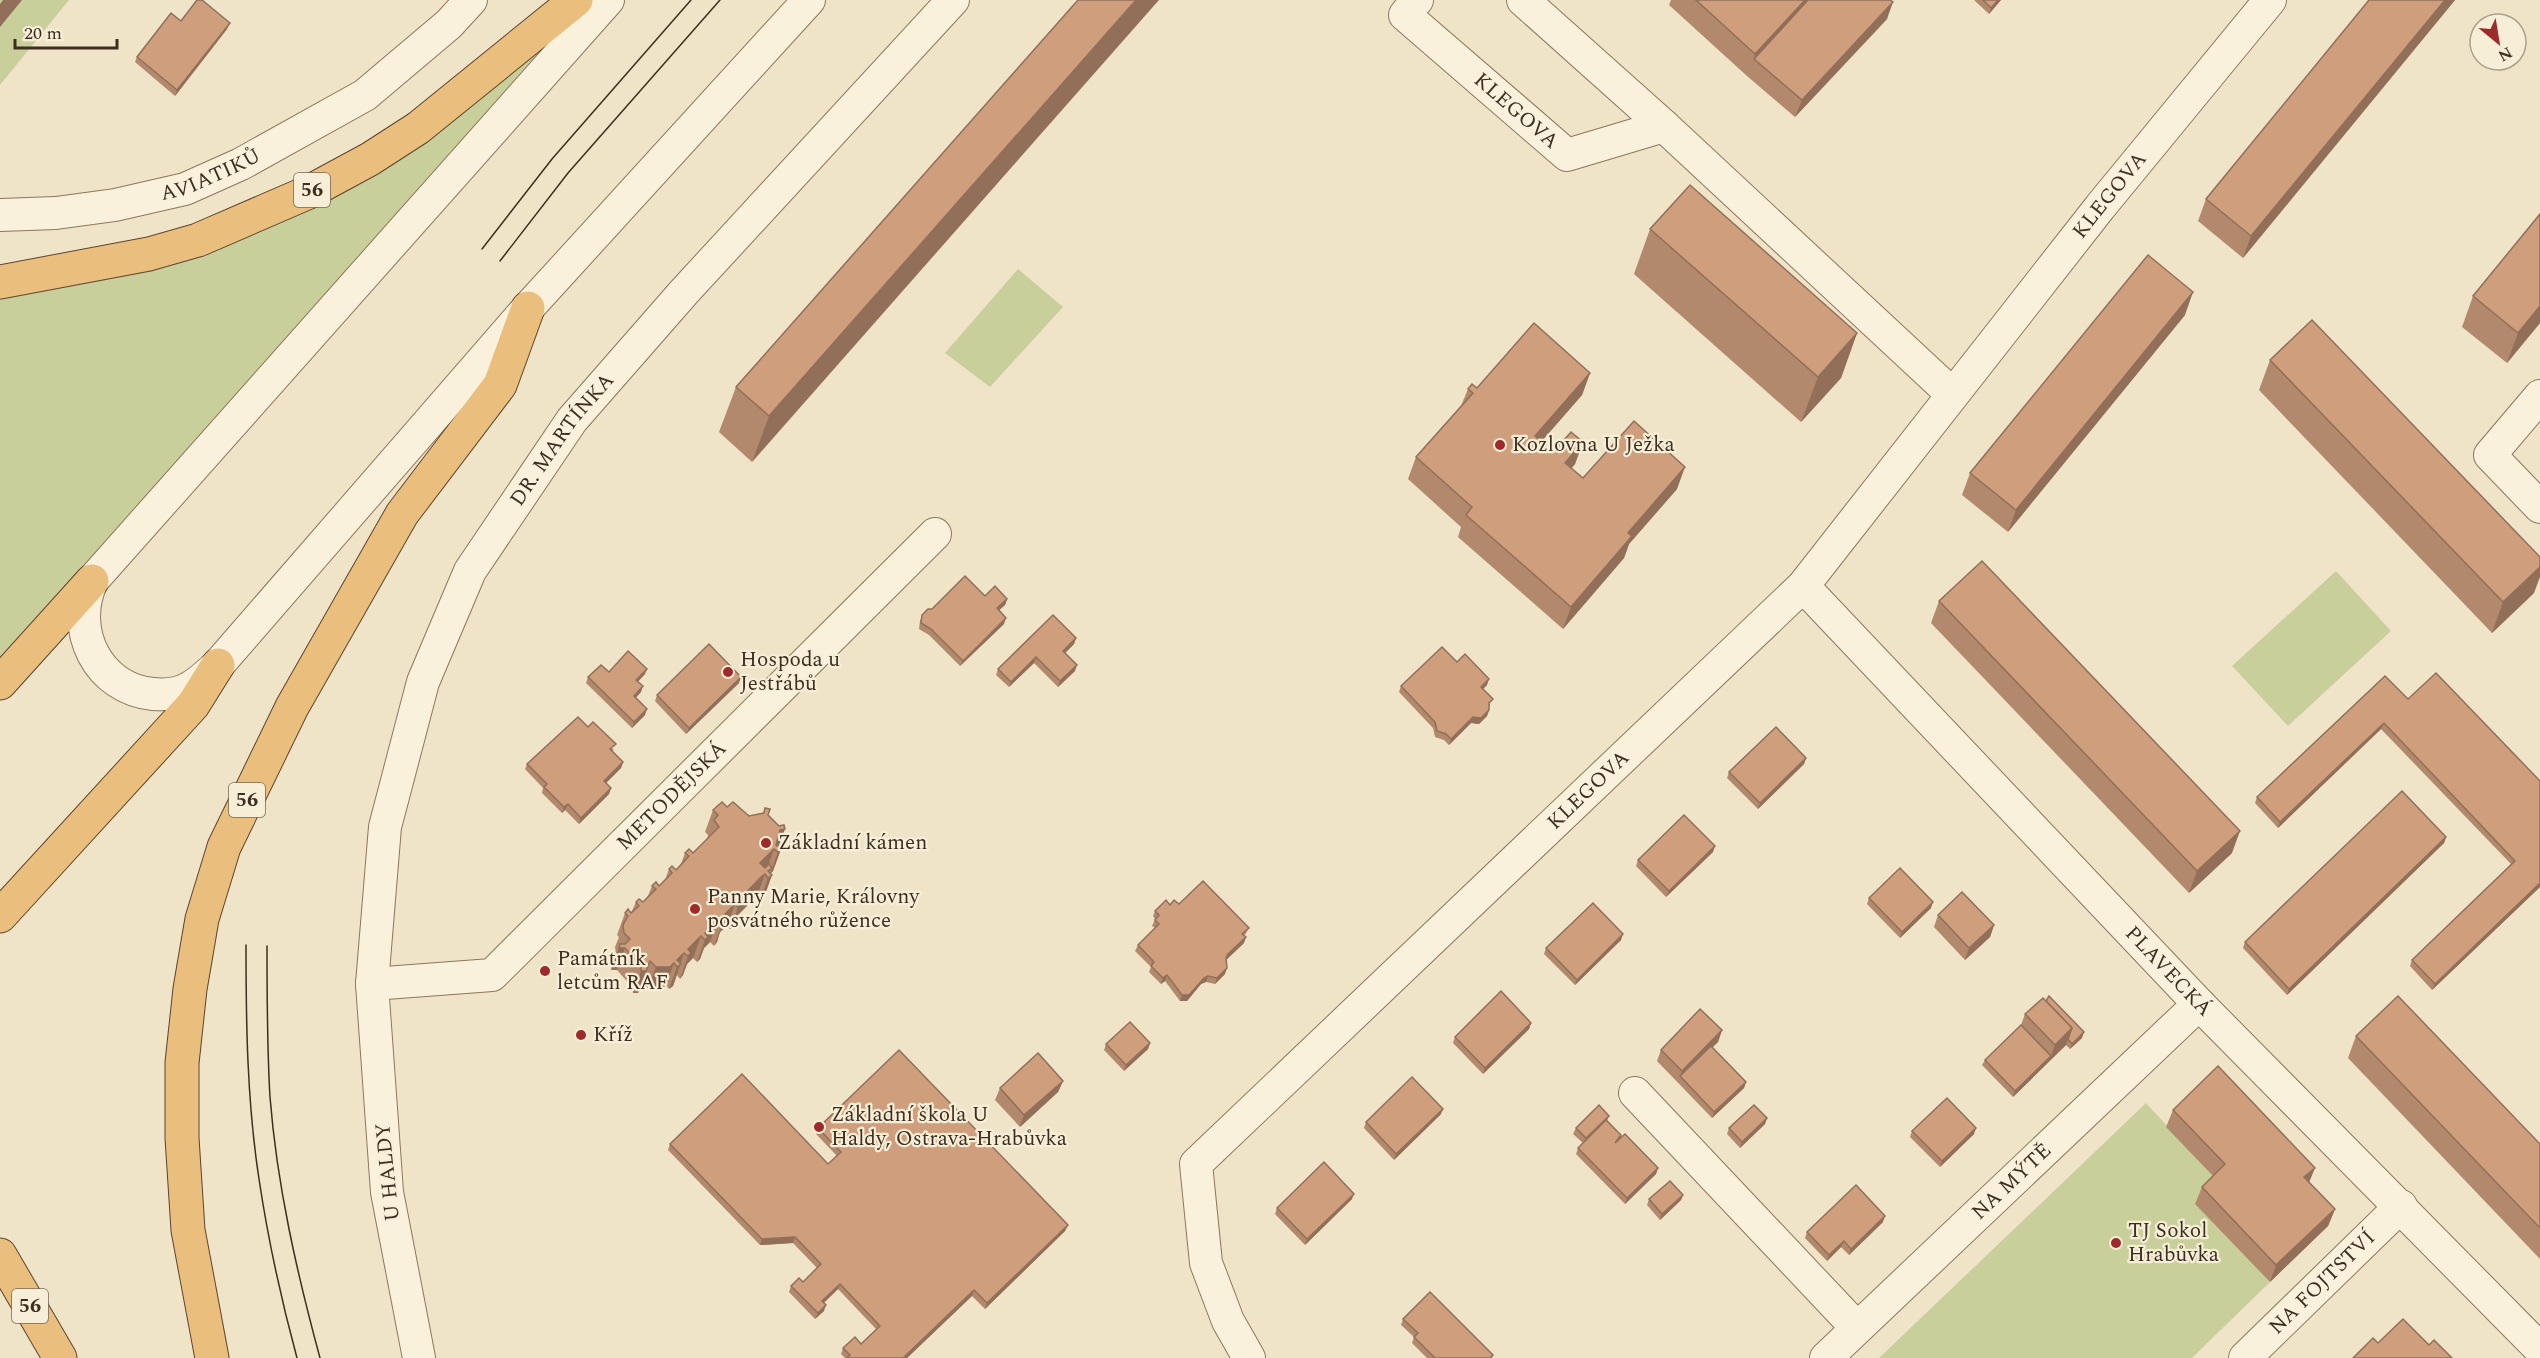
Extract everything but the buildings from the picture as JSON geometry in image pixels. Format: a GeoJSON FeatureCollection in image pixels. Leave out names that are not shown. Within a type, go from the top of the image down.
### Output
{"type":"FeatureCollection","features":[{"type":"Feature","properties":{"kind":"highway","name":"56"},"geometry":{"type":"LineString","coordinates":[[0,282],[126,259],[198,240],[309,192],[370,159],[418,128],[576,0]]}},
{"type":"Feature","properties":{"kind":"highway","name":"56"},"geometry":{"type":"LineString","coordinates":[[212,1358],[188,1230],[182,1138],[182,1063],[190,989],[202,919],[224,847],[292,707],[402,514],[500,385],[528,308]]}},
{"type":"Feature","properties":{"kind":"highway"},"geometry":{"type":"LineString","coordinates":[[0,683],[92,581]]}},
{"type":"Feature","properties":{"kind":"highway"},"geometry":{"type":"LineString","coordinates":[[0,916],[193,705],[218,665]]}},
{"type":"Feature","properties":{"kind":"highway","name":"56"},"geometry":{"type":"LineString","coordinates":[[0,1255],[60,1358]]}},
{"type":"Feature","properties":{"kind":"street","name":"AVIATIKŮ"},"geometry":{"type":"LineString","coordinates":[[0,215],[56,213],[115,205],[185,189],[310,128],[365,95],[449,24],[471,0]]}},
{"type":"Feature","properties":{"kind":"street"},"geometry":{"type":"LineString","coordinates":[[608,0],[291,360],[92,581],[83,609],[86,639],[100,665],[122,684],[150,694],[170,694],[189,689],[218,665],[528,308],[809,0]]}},
{"type":"Feature","properties":{"kind":"street","name":"DR. MARTÍNKA"},"geometry":{"type":"LineString","coordinates":[[372,984],[385,826],[423,682],[470,571],[572,420],[684,292],[953,0]]}},
{"type":"Feature","properties":{"kind":"street","name":"KLEGOVA"},"geometry":{"type":"LineString","coordinates":[[1417,0],[1405,15],[1567,155],[1664,126]]}},
{"type":"Feature","properties":{"kind":"street"},"geometry":{"type":"LineString","coordinates":[[1523,0],[1664,126],[1952,394]]}},
{"type":"Feature","properties":{"kind":"street","name":"KLEGOVA"},"geometry":{"type":"LineString","coordinates":[[1249,1358],[1228,1321],[1206,1263],[1196,1164],[1803,586],[1952,394],[2270,0]]}},
{"type":"Feature","properties":{"kind":"street"},"geometry":{"type":"LineString","coordinates":[[2540,396],[2490,455],[2540,507]]}},
{"type":"Feature","properties":{"kind":"street","name":"METODĚJSKÁ"},"geometry":{"type":"LineString","coordinates":[[372,984],[492,975],[935,534]]}},
{"type":"Feature","properties":{"kind":"street","name":"PLAVECKÁ"},"geometry":{"type":"LineString","coordinates":[[1803,586],[2199,1004],[2540,1349]]}},
{"type":"Feature","properties":{"kind":"street","name":"U HALDY"},"geometry":{"type":"LineString","coordinates":[[372,984],[387,1192],[419,1358]]}},
{"type":"Feature","properties":{"kind":"street","name":"NA MÝTĚ"},"geometry":{"type":"LineString","coordinates":[[1826,1358],[2199,1004]]}},
{"type":"Feature","properties":{"kind":"street"},"geometry":{"type":"LineString","coordinates":[[1635,1093],[1857,1328]]}},
{"type":"Feature","properties":{"kind":"street","name":"NA FOJTSTVÍ"},"geometry":{"type":"LineString","coordinates":[[2245,1358],[2401,1206]]}},
{"type":"Feature","properties":{"kind":"green space"},"geometry":{"type":"Polygon","coordinates":[[[0,0],[69,0],[0,85],[0,0]]]}},
{"type":"Feature","properties":{"kind":"green space"},"geometry":{"type":"Polygon","coordinates":[[[607,0],[0,683],[0,282],[240,223],[607,0]]]}},
{"type":"Feature","properties":{"kind":"green space"},"geometry":{"type":"Polygon","coordinates":[[[1018,269],[1063,307],[990,387],[945,353],[1018,269]]]}},
{"type":"Feature","properties":{"kind":"green space"},"geometry":{"type":"Polygon","coordinates":[[[2336,571],[2391,631],[2288,726],[2232,666],[2336,571]]]}},
{"type":"Feature","properties":{"kind":"green space","name":"TJ Sokol Hrabůvka"},"geometry":{"type":"Polygon","coordinates":[[[2146,1103],[2218,1181],[2270,1282],[2192,1358],[1879,1358],[2146,1103]]]}},
{"type":"Feature","properties":{"kind":"tram line"},"geometry":{"type":"LineString","coordinates":[[482,249],[552,159],[691,0]]}},
{"type":"Feature","properties":{"kind":"tram line"},"geometry":{"type":"LineString","coordinates":[[500,261],[568,173],[720,0]]}},
{"type":"Feature","properties":{"kind":"tram line"},"geometry":{"type":"LineString","coordinates":[[246,945],[248,1062],[255,1150],[280,1291],[297,1358]]}},
{"type":"Feature","properties":{"kind":"tram line"},"geometry":{"type":"LineString","coordinates":[[267,946],[268,1059],[273,1130],[289,1229],[320,1358]]}},
{"type":"Feature","properties":{"kind":"place","name":"Kozlovna U Ježka"},"geometry":{"type":"Point","coordinates":[1500,445]}},
{"type":"Feature","properties":{"kind":"place","name":"Hospoda u Jestřábů"},"geometry":{"type":"Point","coordinates":[728,672]}},
{"type":"Feature","properties":{"kind":"place","name":"Základní kámen"},"geometry":{"type":"Point","coordinates":[766,843]}},
{"type":"Feature","properties":{"kind":"place","name":"Panny Marie, Královny posvátného růžence"},"geometry":{"type":"Point","coordinates":[695,909]}},
{"type":"Feature","properties":{"kind":"place","name":"Památník letcům RAF"},"geometry":{"type":"Point","coordinates":[545,971]}},
{"type":"Feature","properties":{"kind":"place","name":"Kříž"},"geometry":{"type":"Point","coordinates":[581,1035]}},
{"type":"Feature","properties":{"kind":"place","name":"Základní škola U Haldy, Ostrava-Hrabůvka"},"geometry":{"type":"Point","coordinates":[819,1127]}},
{"type":"Feature","properties":{"kind":"place","name":"TJ Sokol Hrabůvka"},"geometry":{"type":"Point","coordinates":[2116,1243]}}]}
